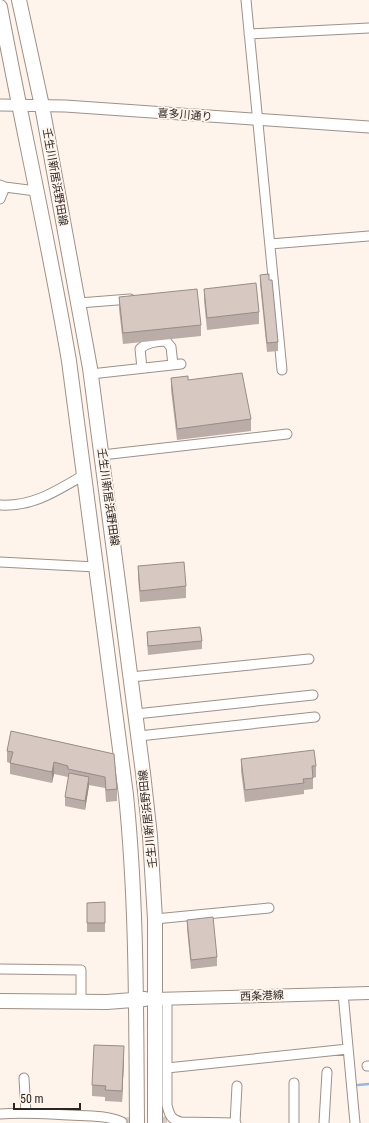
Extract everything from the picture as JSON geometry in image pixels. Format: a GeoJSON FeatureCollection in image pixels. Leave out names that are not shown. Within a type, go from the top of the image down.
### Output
{"type":"FeatureCollection","features":[{"type":"Feature","properties":{"kind":"main road","name":"壬生川新居浜野田線"},"geometry":{"type":"LineString","coordinates":[[19,0],[42,106],[91,374],[139,736],[150,836],[161,999],[166,1122]]}},
{"type":"Feature","properties":{"kind":"main road","name":"壬生川新居浜野田線"},"geometry":{"type":"LineString","coordinates":[[0,7],[18,105],[62,322],[84,475],[126,795],[132,853],[136,1000],[137,1123]]}},
{"type":"Feature","properties":{"kind":"main road","name":"西条港線"},"geometry":{"type":"LineString","coordinates":[[161,999],[369,993]]}},
{"type":"Feature","properties":{"kind":"main road"},"geometry":{"type":"LineString","coordinates":[[0,1001],[107,1002],[161,999]]}},
{"type":"Feature","properties":{"kind":"street"},"geometry":{"type":"LineString","coordinates":[[246,0],[282,370]]}},
{"type":"Feature","properties":{"kind":"street"},"geometry":{"type":"LineString","coordinates":[[249,34],[369,28]]}},
{"type":"Feature","properties":{"kind":"street","name":"喜多川通り"},"geometry":{"type":"LineString","coordinates":[[0,105],[65,106],[369,127]]}},
{"type":"Feature","properties":{"kind":"street"},"geometry":{"type":"LineString","coordinates":[[0,199],[3,186],[36,191]]}},
{"type":"Feature","properties":{"kind":"street"},"geometry":{"type":"LineString","coordinates":[[270,244],[369,236]]}},
{"type":"Feature","properties":{"kind":"street"},"geometry":{"type":"LineString","coordinates":[[79,302],[141,298]]}},
{"type":"Feature","properties":{"kind":"street"},"geometry":{"type":"LineString","coordinates":[[91,374],[177,364],[172,347],[166,341],[145,344],[140,349],[142,368]]}},
{"type":"Feature","properties":{"kind":"street"},"geometry":{"type":"LineString","coordinates":[[102,455],[286,434]]}},
{"type":"Feature","properties":{"kind":"street"},"geometry":{"type":"LineString","coordinates":[[0,505],[27,504],[46,496],[84,475]]}},
{"type":"Feature","properties":{"kind":"street"},"geometry":{"type":"LineString","coordinates":[[0,562],[96,567]]}},
{"type":"Feature","properties":{"kind":"street"},"geometry":{"type":"LineString","coordinates":[[131,677],[309,659]]}},
{"type":"Feature","properties":{"kind":"street"},"geometry":{"type":"LineString","coordinates":[[136,714],[313,695]]}},
{"type":"Feature","properties":{"kind":"street"},"geometry":{"type":"LineString","coordinates":[[139,736],[315,716]]}},
{"type":"Feature","properties":{"kind":"street"},"geometry":{"type":"LineString","coordinates":[[155,920],[269,908]]}},
{"type":"Feature","properties":{"kind":"street"},"geometry":{"type":"LineString","coordinates":[[0,969],[81,970],[81,1002]]}},
{"type":"Feature","properties":{"kind":"street"},"geometry":{"type":"LineString","coordinates":[[343,993],[355,1123]]}},
{"type":"Feature","properties":{"kind":"street"},"geometry":{"type":"LineString","coordinates":[[161,999],[167,1068],[167,1105],[170,1115],[166,1122],[236,1123],[237,1086]]}},
{"type":"Feature","properties":{"kind":"street"},"geometry":{"type":"LineString","coordinates":[[167,1068],[348,1049]]}},
{"type":"Feature","properties":{"kind":"street"},"geometry":{"type":"LineString","coordinates":[[324,1123],[327,1072]]}},
{"type":"Feature","properties":{"kind":"street"},"geometry":{"type":"LineString","coordinates":[[24,1078],[26,1113]]}},
{"type":"Feature","properties":{"kind":"street"},"geometry":{"type":"LineString","coordinates":[[294,1083],[294,1123]]}},
{"type":"Feature","properties":{"kind":"street"},"geometry":{"type":"LineString","coordinates":[[0,1114],[26,1113],[108,1118],[122,1122]]}},
{"type":"Feature","properties":{"kind":"building"},"geometry":{"type":"Polygon","coordinates":[[[269,274],[269,280],[272,280],[278,342],[267,343],[260,275],[269,274]]]}},
{"type":"Feature","properties":{"kind":"building"},"geometry":{"type":"Polygon","coordinates":[[[256,283],[259,312],[207,318],[204,289],[256,283]]]}},
{"type":"Feature","properties":{"kind":"building"},"geometry":{"type":"Polygon","coordinates":[[[197,289],[201,325],[123,333],[119,297],[197,289]]]}},
{"type":"Feature","properties":{"kind":"building"},"geometry":{"type":"Polygon","coordinates":[[[242,373],[251,419],[177,429],[171,378],[188,376],[188,380],[242,373]]]}},
{"type":"Feature","properties":{"kind":"building"},"geometry":{"type":"Polygon","coordinates":[[[184,562],[186,586],[140,591],[138,566],[184,562]]]}},
{"type":"Feature","properties":{"kind":"building"},"geometry":{"type":"Polygon","coordinates":[[[200,627],[202,641],[148,646],[147,632],[200,627]]]}},
{"type":"Feature","properties":{"kind":"building"},"geometry":{"type":"Polygon","coordinates":[[[11,731],[114,754],[117,789],[106,790],[105,777],[68,769],[68,766],[54,762],[52,772],[10,763],[13,752],[7,751],[11,731]]]}},
{"type":"Feature","properties":{"kind":"building"},"geometry":{"type":"Polygon","coordinates":[[[314,750],[316,766],[312,766],[313,778],[303,779],[304,783],[245,790],[241,759],[314,750]]]}},
{"type":"Feature","properties":{"kind":"building"},"geometry":{"type":"Polygon","coordinates":[[[69,773],[89,777],[85,801],[65,797],[69,773]]]}},
{"type":"Feature","properties":{"kind":"building"},"geometry":{"type":"Polygon","coordinates":[[[105,902],[105,923],[87,923],[87,903],[105,902]]]}},
{"type":"Feature","properties":{"kind":"building"},"geometry":{"type":"Polygon","coordinates":[[[213,917],[217,957],[191,960],[187,920],[213,917]]]}},
{"type":"Feature","properties":{"kind":"building"},"geometry":{"type":"Polygon","coordinates":[[[94,1045],[124,1046],[122,1091],[105,1090],[106,1086],[92,1085],[94,1045]]]}},
{"type":"Feature","properties":{"kind":"waterway"},"geometry":{"type":"LineString","coordinates":[[358,1085],[369,1084]]}},
{"type":"Feature","properties":{"kind":"tunnel"},"geometry":{"type":"LineString","coordinates":[[122,1122],[167,1121]]}}]}
